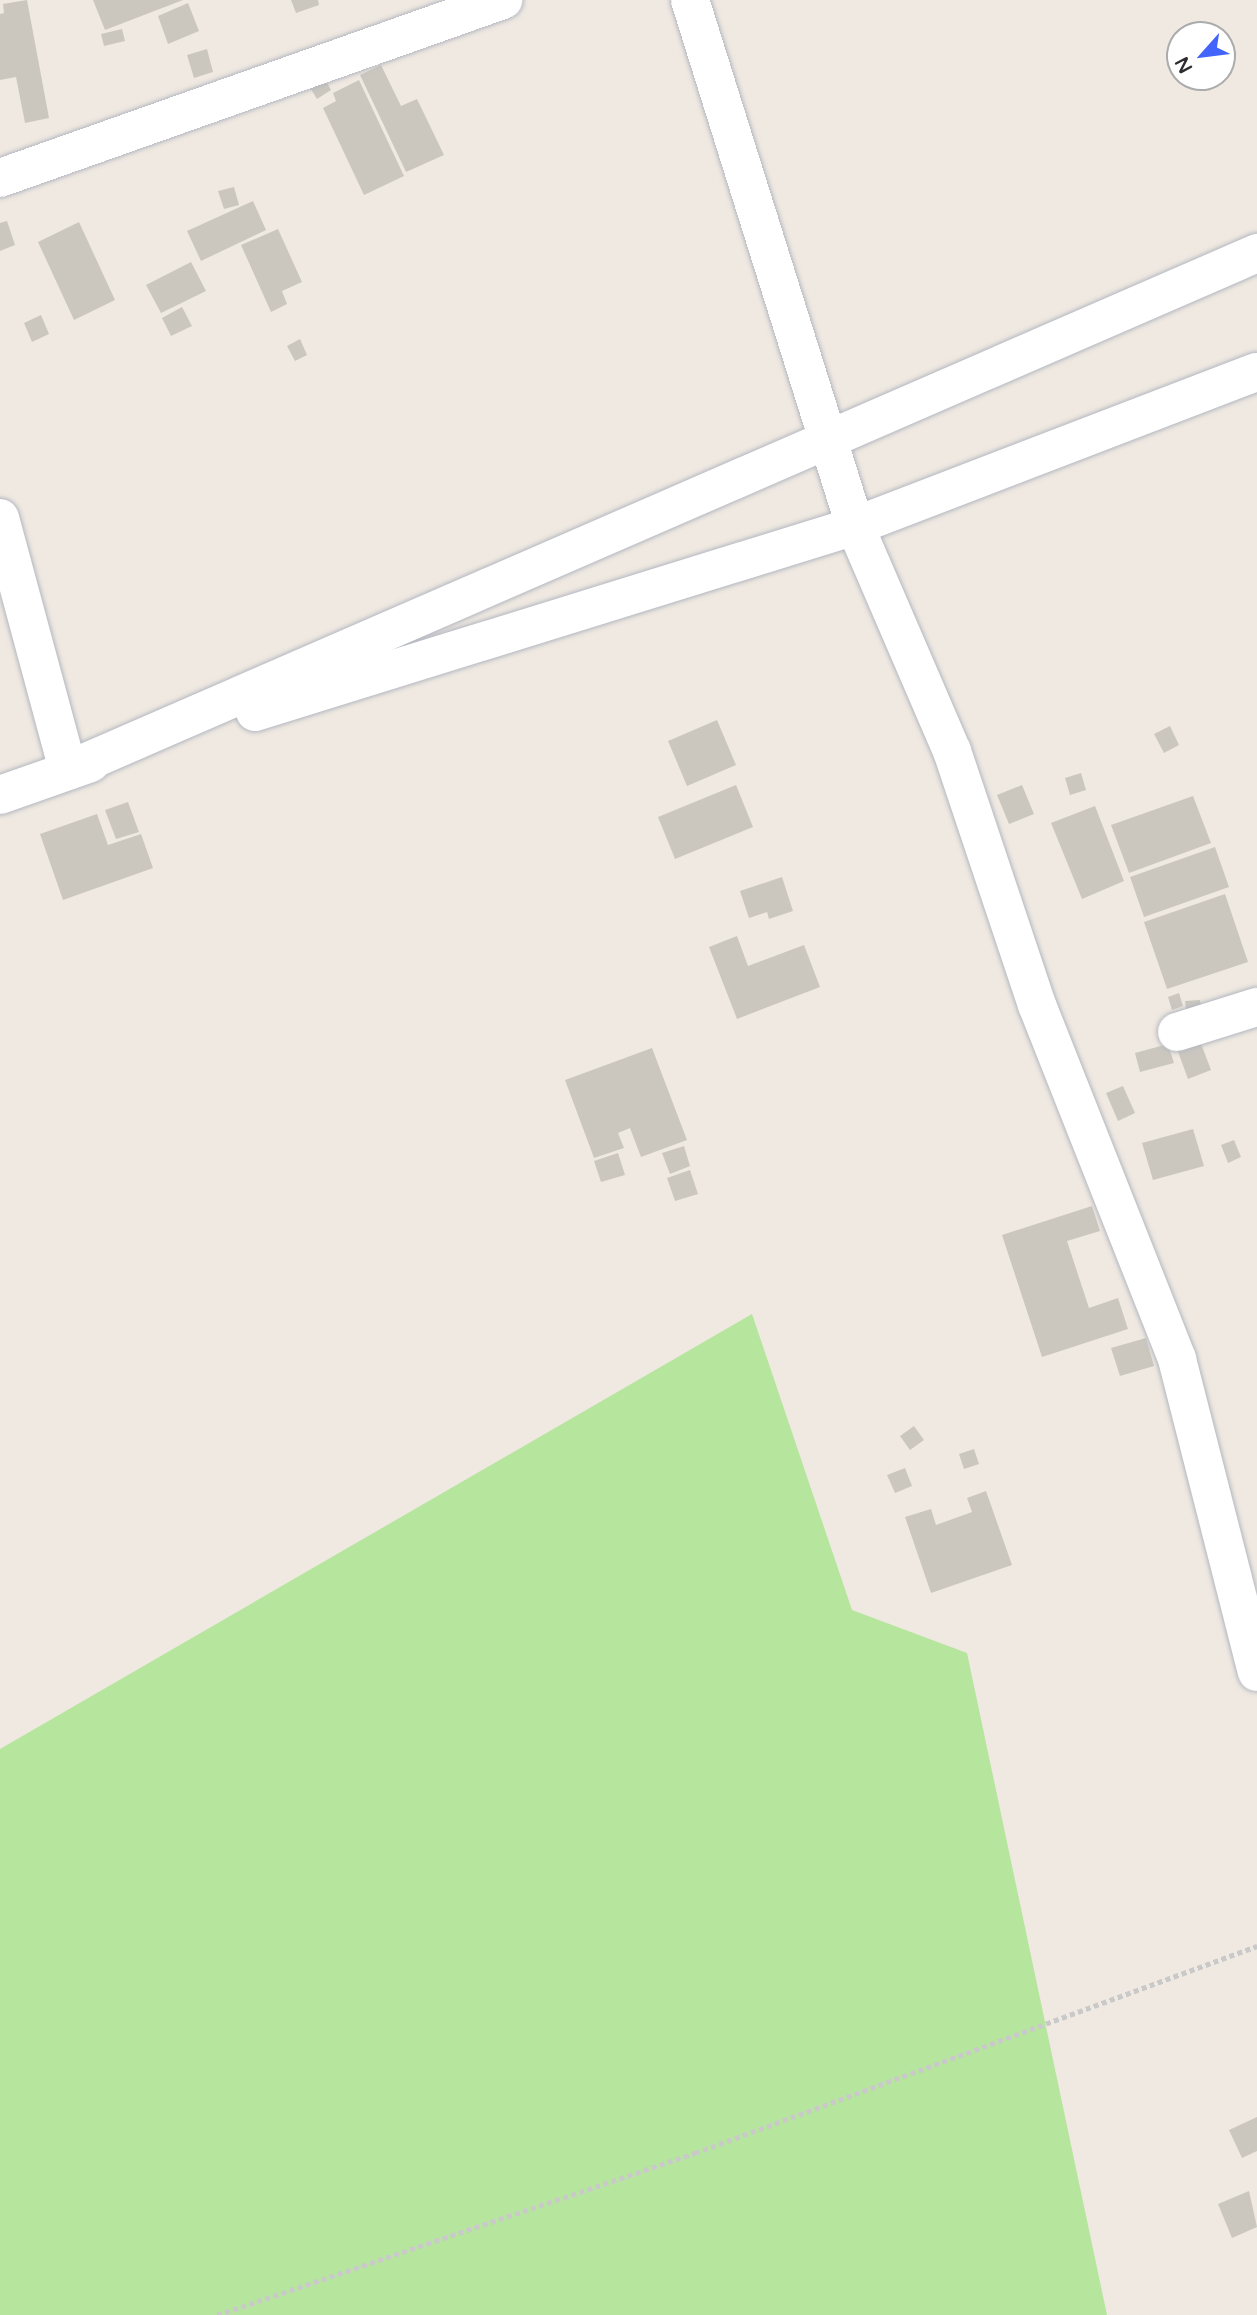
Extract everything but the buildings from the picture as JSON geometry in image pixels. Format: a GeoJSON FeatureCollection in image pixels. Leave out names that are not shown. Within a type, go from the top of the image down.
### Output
{"type":"FeatureCollection","features":[{"type":"Feature","properties":{"kind":"street"},"geometry":{"type":"LineString","coordinates":[[0,178],[503,0]]}},
{"type":"Feature","properties":{"kind":"street"},"geometry":{"type":"LineString","coordinates":[[690,0],[855,526],[952,751],[1037,1004],[1177,1359],[1257,1672]]}},
{"type":"Feature","properties":{"kind":"street"},"geometry":{"type":"LineString","coordinates":[[68,770],[1257,253]]}},
{"type":"Feature","properties":{"kind":"street"},"geometry":{"type":"LineString","coordinates":[[0,795],[68,770],[855,526],[1257,372]]}},
{"type":"Feature","properties":{"kind":"street"},"geometry":{"type":"LineString","coordinates":[[0,518],[68,770]]}},
{"type":"Feature","properties":{"kind":"street"},"geometry":{"type":"LineString","coordinates":[[1177,1031],[1257,1007]]}},
{"type":"Feature","properties":{"kind":"path"},"geometry":{"type":"LineString","coordinates":[[217,2315],[695,2153],[1257,1946]]}},
{"type":"Feature","properties":{"kind":"green space"},"geometry":{"type":"Polygon","coordinates":[[[752,1314],[852,1610],[967,1653],[1107,2315],[0,2315],[0,1749],[752,1314]]]}}]}
